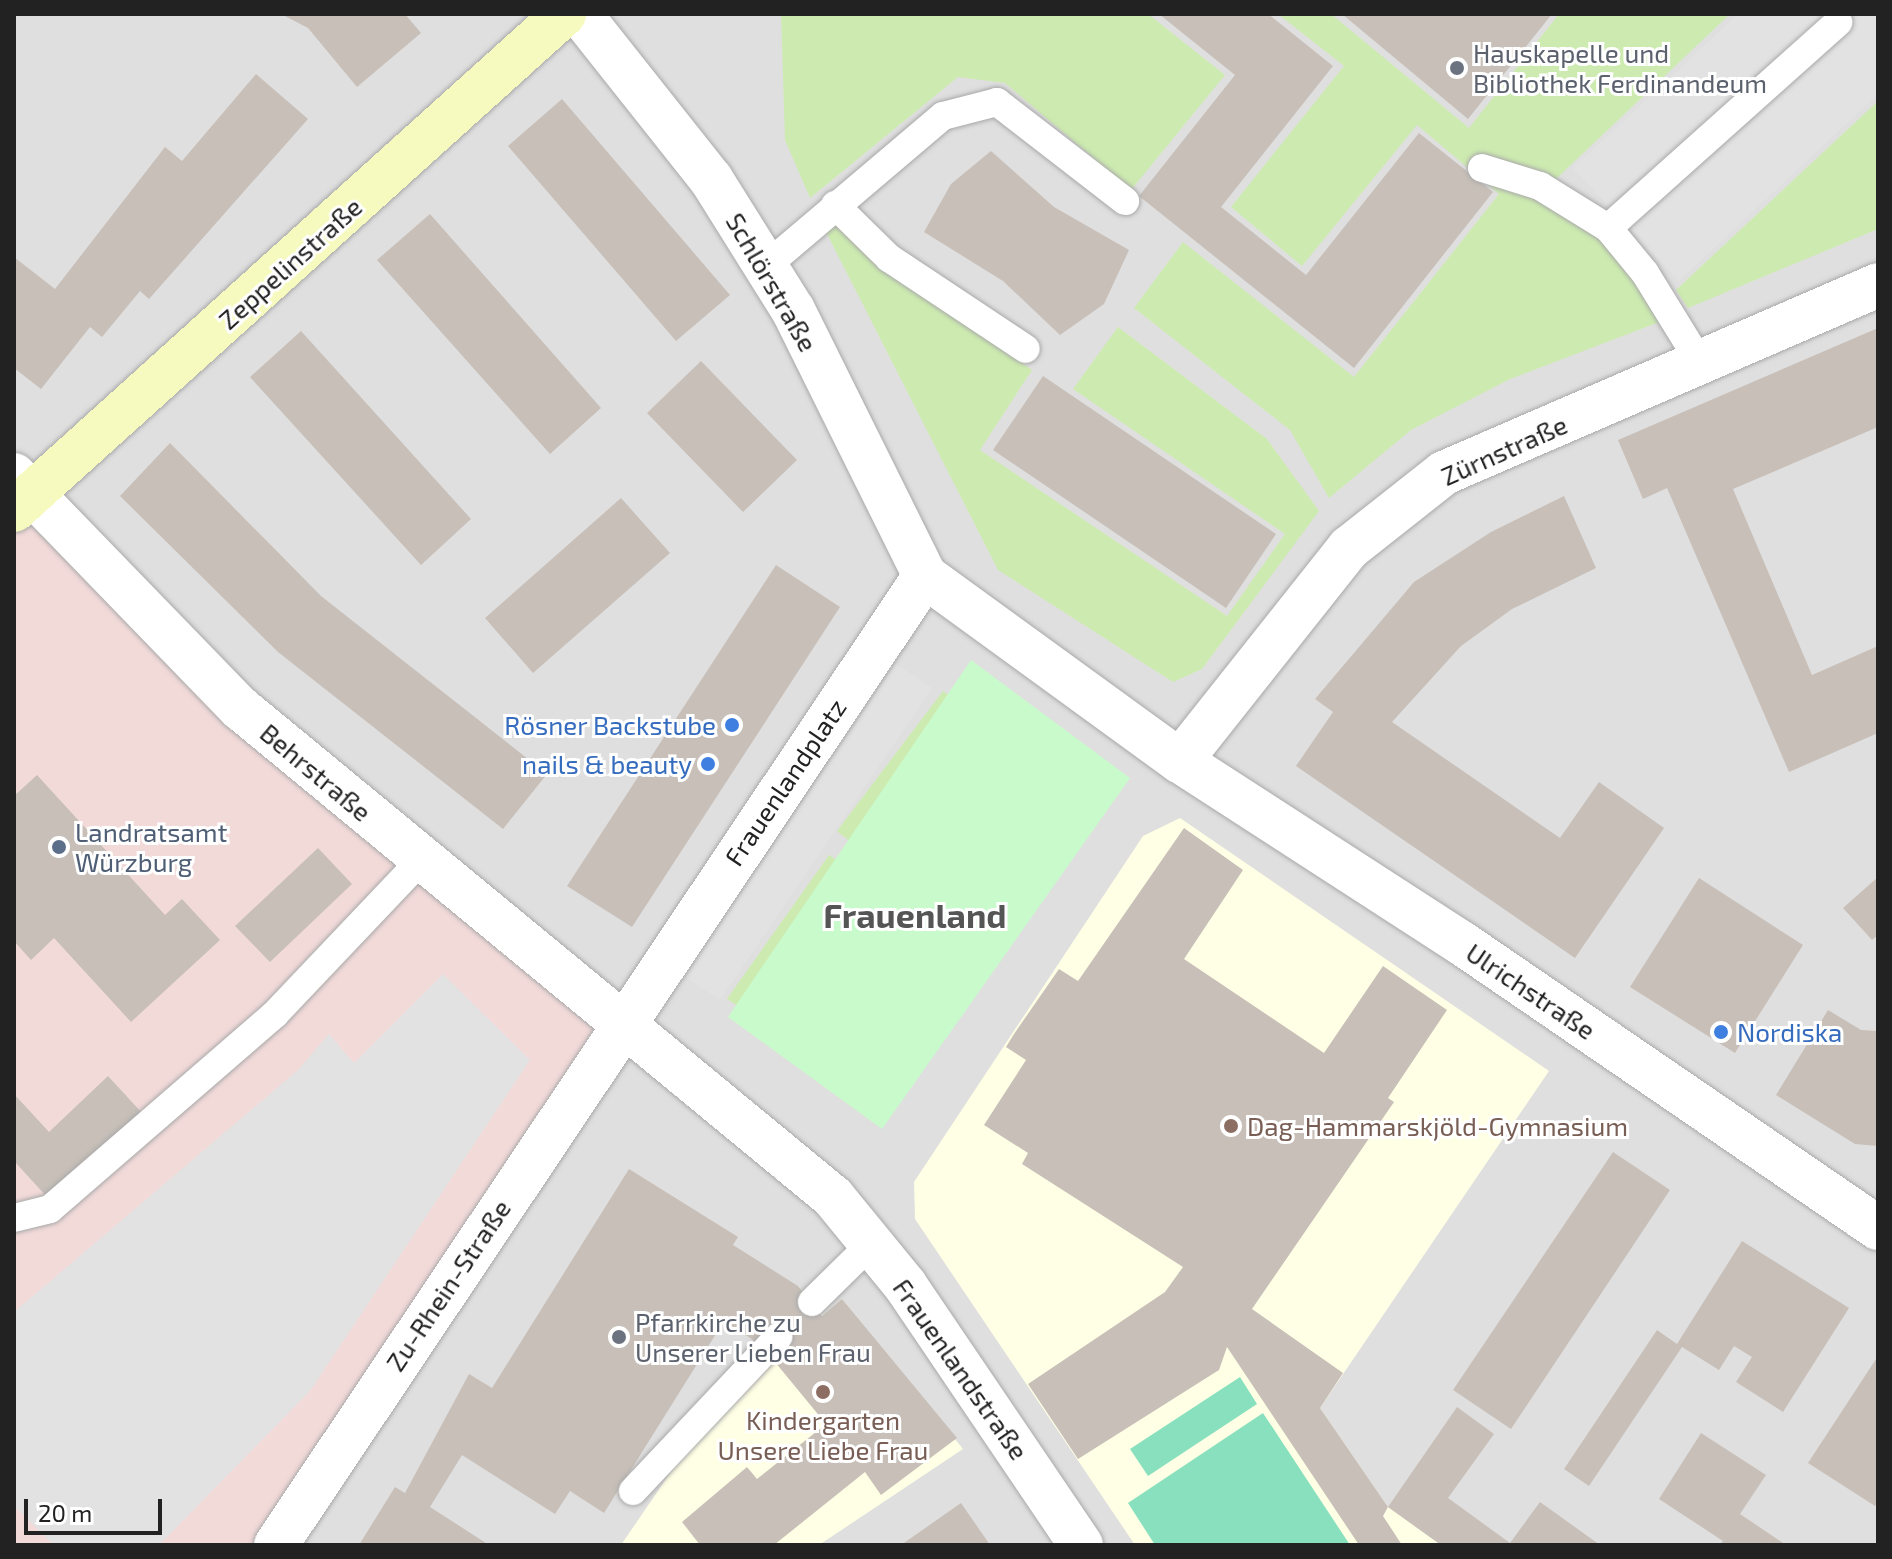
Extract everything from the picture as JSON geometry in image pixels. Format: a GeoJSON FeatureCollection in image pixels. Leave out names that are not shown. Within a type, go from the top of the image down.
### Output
{"type":"FeatureCollection","features":[{"type":"Feature","properties":{"kind":"street","name":"Zeppelinstraße"},"geometry":{"type":"LineString","coordinates":[[20,493],[564,14]]}},
{"type":"Feature","properties":{"kind":"street","name":"Schlörstraße"},"geometry":{"type":"LineString","coordinates":[[580,14],[711,179],[766,266],[925,576]]}},
{"type":"Feature","properties":{"kind":"street","name":"Zürnstraße"},"geometry":{"type":"LineString","coordinates":[[1180,761],[1349,548],[1444,473],[1878,285]]}},
{"type":"Feature","properties":{"kind":"street","name":"Behrstraße"},"geometry":{"type":"LineString","coordinates":[[20,493],[240,708],[623,1026]]}},
{"type":"Feature","properties":{"kind":"street"},"geometry":{"type":"LineString","coordinates":[[925,576],[1180,761]]}},
{"type":"Feature","properties":{"kind":"street","name":"Frauenlandplatz"},"geometry":{"type":"LineString","coordinates":[[623,1026],[925,576]]}},
{"type":"Feature","properties":{"kind":"street","name":"Ulrichstraße"},"geometry":{"type":"LineString","coordinates":[[1180,761],[1463,944],[1876,1223]]}},
{"type":"Feature","properties":{"kind":"street","name":"Frauenlandstraße"},"geometry":{"type":"LineString","coordinates":[[623,1026],[833,1197],[872,1243],[1081,1545]]}},
{"type":"Feature","properties":{"kind":"street","name":"Zu-Rhein-Straße"},"geometry":{"type":"LineString","coordinates":[[276,1545],[623,1026]]}},
{"type":"Feature","properties":{"kind":"lane"},"geometry":{"type":"LineString","coordinates":[[1608,228],[1838,22]]}},
{"type":"Feature","properties":{"kind":"lane"},"geometry":{"type":"LineString","coordinates":[[766,266],[943,116],[997,102],[1125,201]]}},
{"type":"Feature","properties":{"kind":"lane"},"geometry":{"type":"LineString","coordinates":[[1482,168],[1540,186],[1608,228],[1645,273],[1701,364]]}},
{"type":"Feature","properties":{"kind":"lane"},"geometry":{"type":"LineString","coordinates":[[835,205],[889,258],[1026,349]]}},
{"type":"Feature","properties":{"kind":"lane"},"geometry":{"type":"LineString","coordinates":[[14,1218],[50,1209],[275,1014],[422,859]]}},
{"type":"Feature","properties":{"kind":"lane"},"geometry":{"type":"LineString","coordinates":[[812,1302],[872,1243]]}},
{"type":"Feature","properties":{"kind":"lane"},"geometry":{"type":"LineString","coordinates":[[633,1491],[778,1337]]}},
{"type":"Feature","properties":{"kind":"shaded area"},"geometry":{"type":"Polygon","coordinates":[[[14,14],[1878,14],[1878,1545],[273,1545],[14,517],[14,14]]]}},
{"type":"Feature","properties":{"kind":"shaded area"},"geometry":{"type":"Polygon","coordinates":[[[1738,14],[1878,14],[1878,94],[1679,281],[1573,168],[1738,14]]]}},
{"type":"Feature","properties":{"kind":"shaded area"},"geometry":{"type":"Polygon","coordinates":[[[32,501],[619,1026],[273,1545],[14,1545],[14,517],[32,501]]]}},
{"type":"Feature","properties":{"kind":"shaded area"},"geometry":{"type":"Polygon","coordinates":[[[896,664],[932,688],[720,1000],[684,976],[896,664]]]}},
{"type":"Feature","properties":{"kind":"shaded area","name":"Dag-Hammarskjöld-Gymnasium"},"geometry":{"type":"Polygon","coordinates":[[[1180,818],[1549,1071],[1320,1408],[1388,1507],[1441,1545],[1135,1545],[915,1219],[914,1182],[1143,836],[1180,818]]]}},
{"type":"Feature","properties":{"kind":"shaded area"},"geometry":{"type":"Polygon","coordinates":[[[443,974],[530,1060],[310,1391],[159,1545],[54,1545],[14,1506],[14,1312],[298,1070],[329,1034],[354,1063],[443,974]]]}},
{"type":"Feature","properties":{"kind":"shaded area","name":"Kindergarten Unsere Liebe Frau"},"geometry":{"type":"Polygon","coordinates":[[[798,1286],[822,1316],[842,1299],[963,1449],[819,1545],[621,1545],[798,1286]]]}},
{"type":"Feature","properties":{"kind":"green space"},"geometry":{"type":"Polygon","coordinates":[[[781,14],[1148,14],[1225,75],[1131,190],[1005,83],[958,77],[810,198],[785,140],[781,14]]]}},
{"type":"Feature","properties":{"kind":"green space"},"geometry":{"type":"Polygon","coordinates":[[[1278,14],[1331,14],[1469,128],[1559,14],[1730,14],[1556,179],[1624,252],[1662,321],[1510,379],[1411,430],[1329,498],[1290,430],[1134,308],[1183,242],[1354,377],[1499,194],[1417,125],[1302,266],[1231,207],[1344,66],[1278,14]]]}},
{"type":"Feature","properties":{"kind":"green space"},"geometry":{"type":"Polygon","coordinates":[[[1878,101],[1878,229],[1688,308],[1676,290],[1878,101]]]}},
{"type":"Feature","properties":{"kind":"green space"},"geometry":{"type":"Polygon","coordinates":[[[838,216],[884,264],[1032,370],[980,450],[1227,616],[1285,534],[1073,389],[1118,327],[1267,439],[1319,511],[1202,669],[1173,682],[998,570],[825,230],[838,216]]]}},
{"type":"Feature","properties":{"kind":"green space"},"geometry":{"type":"Polygon","coordinates":[[[971,660],[1130,778],[882,1129],[728,1017],[971,660]]]}},
{"type":"Feature","properties":{"kind":"green space"},"geometry":{"type":"Polygon","coordinates":[[[943,691],[962,706],[857,847],[837,831],[943,691]]]}},
{"type":"Feature","properties":{"kind":"green space"},"geometry":{"type":"Polygon","coordinates":[[[829,855],[848,868],[747,1012],[727,999],[829,855]]]}},
{"type":"Feature","properties":{"kind":"green space"},"geometry":{"type":"Polygon","coordinates":[[[1240,1377],[1257,1404],[1148,1476],[1130,1449],[1240,1377]]]}},
{"type":"Feature","properties":{"kind":"green space"},"geometry":{"type":"Polygon","coordinates":[[[1263,1413],[1350,1545],[1155,1545],[1128,1503],[1263,1413]]]}},
{"type":"Feature","properties":{"kind":"building"},"geometry":{"type":"Polygon","coordinates":[[[281,14],[405,14],[421,33],[357,87],[308,28],[281,14]]]}},
{"type":"Feature","properties":{"kind":"building"},"geometry":{"type":"Polygon","coordinates":[[[1159,14],[1268,14],[1333,66],[1221,207],[1306,275],[1419,133],[1493,192],[1354,368],[1139,196],[1235,75],[1159,14]]]}},
{"type":"Feature","properties":{"kind":"building","name":"Hauskapelle und Bibliothek Ferdinandeum"},"geometry":{"type":"Polygon","coordinates":[[[1342,14],[1552,14],[1468,119],[1342,14]]]}},
{"type":"Feature","properties":{"kind":"building"},"geometry":{"type":"Polygon","coordinates":[[[256,74],[308,119],[149,299],[140,291],[102,337],[90,327],[41,389],[14,368],[14,257],[55,289],[165,147],[182,161],[256,74]]]}},
{"type":"Feature","properties":{"kind":"building"},"geometry":{"type":"Polygon","coordinates":[[[562,99],[730,295],[676,341],[508,146],[562,99]]]}},
{"type":"Feature","properties":{"kind":"building"},"geometry":{"type":"Polygon","coordinates":[[[991,151],[1054,207],[1129,250],[1104,304],[1060,335],[1003,281],[924,232],[951,184],[991,151]]]}},
{"type":"Feature","properties":{"kind":"building"},"geometry":{"type":"Polygon","coordinates":[[[430,214],[601,408],[550,454],[377,260],[430,214]]]}},
{"type":"Feature","properties":{"kind":"building"},"geometry":{"type":"Polygon","coordinates":[[[1878,328],[1878,427],[1733,489],[1812,675],[1878,646],[1878,733],[1789,772],[1667,488],[1643,499],[1618,440],[1878,328]]]}},
{"type":"Feature","properties":{"kind":"building"},"geometry":{"type":"Polygon","coordinates":[[[301,331],[471,519],[421,565],[250,377],[301,331]]]}},
{"type":"Feature","properties":{"kind":"building"},"geometry":{"type":"Polygon","coordinates":[[[701,361],[797,460],[743,512],[647,413],[701,361]]]}},
{"type":"Feature","properties":{"kind":"building"},"geometry":{"type":"Polygon","coordinates":[[[1043,376],[1276,534],[1226,608],[993,450],[1043,376]]]}},
{"type":"Feature","properties":{"kind":"building"},"geometry":{"type":"Polygon","coordinates":[[[170,443],[321,596],[547,774],[503,829],[278,652],[120,496],[170,443]]]}},
{"type":"Feature","properties":{"kind":"building"},"geometry":{"type":"Polygon","coordinates":[[[1564,496],[1596,568],[1512,609],[1461,646],[1392,722],[1560,838],[1599,782],[1664,828],[1575,958],[1296,766],[1333,712],[1315,699],[1414,582],[1491,532],[1564,496]]]}},
{"type":"Feature","properties":{"kind":"building"},"geometry":{"type":"Polygon","coordinates":[[[621,498],[670,553],[533,673],[485,618],[621,498]]]}},
{"type":"Feature","properties":{"kind":"building"},"geometry":{"type":"Polygon","coordinates":[[[776,565],[840,607],[632,927],[567,886],[776,565]]]}},
{"type":"Feature","properties":{"kind":"building","name":"Landratsamt Würzburg"},"geometry":{"type":"Polygon","coordinates":[[[37,775],[165,915],[182,899],[220,940],[131,1022],[54,938],[31,960],[14,941],[14,796],[37,775]]]}},
{"type":"Feature","properties":{"kind":"building"},"geometry":{"type":"Polygon","coordinates":[[[1184,828],[1243,870],[1184,959],[1324,1053],[1383,966],[1447,1010],[1388,1098],[1394,1102],[1252,1309],[1343,1373],[1320,1408],[1388,1507],[1383,1516],[1402,1545],[1359,1545],[1227,1347],[1219,1370],[1078,1459],[1028,1384],[1165,1292],[1183,1267],[1022,1164],[1028,1153],[984,1125],[1026,1060],[1006,1047],[1014,1034],[1059,969],[1078,981],[1184,828]]]}},
{"type":"Feature","properties":{"kind":"building"},"geometry":{"type":"Polygon","coordinates":[[[318,848],[352,884],[270,962],[235,926],[318,848]]]}},
{"type":"Feature","properties":{"kind":"building"},"geometry":{"type":"Polygon","coordinates":[[[1878,877],[1878,935],[1872,940],[1843,908],[1878,877]]]}},
{"type":"Feature","properties":{"kind":"building"},"geometry":{"type":"Polygon","coordinates":[[[1699,878],[1803,945],[1735,1053],[1630,987],[1699,878]]]}},
{"type":"Feature","properties":{"kind":"building"},"geometry":{"type":"Polygon","coordinates":[[[1828,1010],[1861,1030],[1878,1031],[1878,1146],[1855,1144],[1776,1095],[1828,1010]]]}},
{"type":"Feature","properties":{"kind":"building"},"geometry":{"type":"Polygon","coordinates":[[[108,1076],[142,1113],[48,1198],[14,1161],[14,1094],[49,1132],[108,1076]]]}},
{"type":"Feature","properties":{"kind":"building"},"geometry":{"type":"Polygon","coordinates":[[[1613,1152],[1670,1190],[1511,1429],[1453,1390],[1613,1152]]]}},
{"type":"Feature","properties":{"kind":"building","name":"Pfarrkirche zu Unserer Lieben Frau"},"geometry":{"type":"Polygon","coordinates":[[[629,1169],[738,1237],[733,1245],[798,1286],[822,1316],[842,1299],[957,1438],[881,1495],[865,1472],[774,1545],[700,1545],[682,1522],[747,1467],[757,1479],[826,1424],[761,1345],[724,1321],[604,1513],[570,1491],[555,1514],[462,1455],[430,1507],[489,1545],[359,1545],[395,1487],[405,1493],[469,1374],[492,1388],[629,1169]]]}},
{"type":"Feature","properties":{"kind":"building"},"geometry":{"type":"Polygon","coordinates":[[[1742,1241],[1849,1308],[1783,1412],[1736,1382],[1752,1357],[1734,1346],[1719,1370],[1682,1347],[1589,1486],[1564,1469],[1657,1330],[1677,1344],[1742,1241]]]}},
{"type":"Feature","properties":{"kind":"building"},"geometry":{"type":"Polygon","coordinates":[[[1878,1356],[1878,1501],[1875,1506],[1808,1463],[1878,1356]]]}},
{"type":"Feature","properties":{"kind":"building"},"geometry":{"type":"Polygon","coordinates":[[[1457,1407],[1494,1434],[1448,1498],[1510,1543],[1540,1502],[1600,1545],[1441,1545],[1388,1507],[1457,1407]]]}},
{"type":"Feature","properties":{"kind":"building"},"geometry":{"type":"Polygon","coordinates":[[[1701,1433],[1766,1475],[1740,1514],[1786,1545],[1720,1545],[1723,1541],[1659,1499],[1701,1433]]]}},
{"type":"Feature","properties":{"kind":"building"},"geometry":{"type":"Polygon","coordinates":[[[961,1503],[990,1545],[901,1545],[961,1503]]]}},
{"type":"Feature","properties":{"kind":"place","name":"Hauskapelle und Bibliothek Ferdinandeum"},"geometry":{"type":"Point","coordinates":[1457,68]}},
{"type":"Feature","properties":{"kind":"place","name":"Rösner Backstube"},"geometry":{"type":"Point","coordinates":[732,725]}},
{"type":"Feature","properties":{"kind":"place","name":"nails & beauty"},"geometry":{"type":"Point","coordinates":[708,764]}},
{"type":"Feature","properties":{"kind":"place","name":"Landratsamt Würzburg"},"geometry":{"type":"Point","coordinates":[59,847]}},
{"type":"Feature","properties":{"kind":"place","name":"Nordiska"},"geometry":{"type":"Point","coordinates":[1721,1032]}},
{"type":"Feature","properties":{"kind":"place","name":"Dag-Hammarskjöld-Gymnasium"},"geometry":{"type":"Point","coordinates":[1231,1126]}},
{"type":"Feature","properties":{"kind":"place","name":"Pfarrkirche zu Unserer Lieben Frau"},"geometry":{"type":"Point","coordinates":[619,1337]}},
{"type":"Feature","properties":{"kind":"place","name":"Kindergarten Unsere Liebe Frau"},"geometry":{"type":"Point","coordinates":[823,1392]}},
{"type":"Feature","properties":{"kind":"district","name":"Frauenland"},"geometry":{"type":"Point","coordinates":[915,915]}}]}
